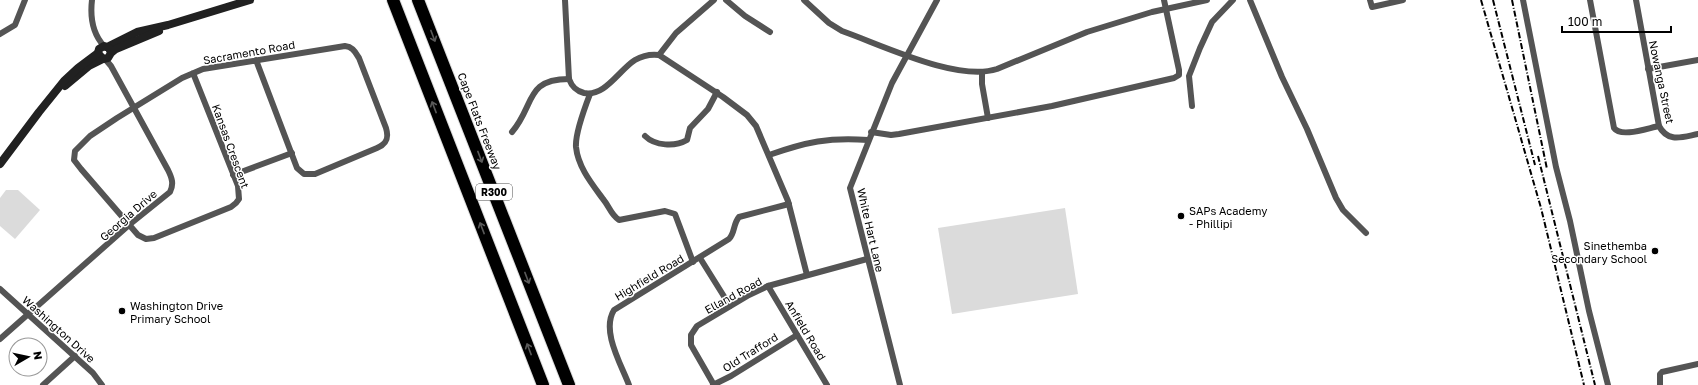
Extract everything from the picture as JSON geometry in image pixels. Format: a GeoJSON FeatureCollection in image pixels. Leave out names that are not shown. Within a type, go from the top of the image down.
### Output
{"type":"FeatureCollection","features":[{"type":"Feature","properties":{"kind":"highway","name":"R300"},"geometry":{"type":"LineString","coordinates":[[393,0],[543,385]]}},
{"type":"Feature","properties":{"kind":"highway","name":"Cape Flats Freeway"},"geometry":{"type":"LineString","coordinates":[[418,0],[569,385]]}},
{"type":"Feature","properties":{"kind":"street"},"geometry":{"type":"LineString","coordinates":[[0,34],[15,25],[25,0]]}},
{"type":"Feature","properties":{"kind":"street","name":"Georgia Drive"},"geometry":{"type":"LineString","coordinates":[[0,339],[130,225],[170,192],[173,182],[168,170],[104,52],[91,19],[92,0]]}},
{"type":"Feature","properties":{"kind":"street"},"geometry":{"type":"LineString","coordinates":[[0,164],[39,112],[71,73],[137,32],[168,25],[250,0]]}},
{"type":"Feature","properties":{"kind":"street"},"geometry":{"type":"LineString","coordinates":[[565,0],[569,79],[571,85],[578,92],[590,94],[600,90],[635,60],[652,54],[659,55],[717,92],[752,121],[769,155],[790,207],[807,275]]}},
{"type":"Feature","properties":{"kind":"street"},"geometry":{"type":"LineString","coordinates":[[659,55],[676,33],[714,0]]}},
{"type":"Feature","properties":{"kind":"street"},"geometry":{"type":"LineString","coordinates":[[726,0],[745,16],[770,32]]}},
{"type":"Feature","properties":{"kind":"street","name":"White Hart Lane"},"geometry":{"type":"LineString","coordinates":[[900,385],[850,188],[871,132],[892,83],[937,0]]}},
{"type":"Feature","properties":{"kind":"street"},"geometry":{"type":"LineString","coordinates":[[1164,0],[1179,70],[1179,75],[1177,77]]}},
{"type":"Feature","properties":{"kind":"street"},"geometry":{"type":"LineString","coordinates":[[807,1],[834,27],[908,55],[952,68],[982,72],[997,69],[1077,35],[1166,8],[1188,5],[1207,0]]}},
{"type":"Feature","properties":{"kind":"street"},"geometry":{"type":"LineString","coordinates":[[1192,106],[1188,78],[1212,22],[1233,0]]}},
{"type":"Feature","properties":{"kind":"street"},"geometry":{"type":"LineString","coordinates":[[1250,0],[1264,36],[1307,129],[1336,198],[1341,207],[1366,233]]}},
{"type":"Feature","properties":{"kind":"street"},"geometry":{"type":"LineString","coordinates":[[1370,0],[1372,7],[1403,0]]}},
{"type":"Feature","properties":{"kind":"street"},"geometry":{"type":"LineString","coordinates":[[1523,0],[1556,167],[1570,221],[1589,311],[1608,385]]}},
{"type":"Feature","properties":{"kind":"street"},"geometry":{"type":"LineString","coordinates":[[1590,0],[1614,128],[1617,131],[1624,133],[1659,126]]}},
{"type":"Feature","properties":{"kind":"street","name":"Nowanga Street"},"geometry":{"type":"LineString","coordinates":[[1636,0],[1659,126],[1665,135],[1672,137],[1698,134]]}},
{"type":"Feature","properties":{"kind":"street","name":"Sacramento Road"},"geometry":{"type":"LineString","coordinates":[[130,225],[74,160],[78,147],[90,136],[171,84],[193,73],[215,66],[346,46],[352,48],[359,58],[386,128],[387,140],[377,148],[311,174],[304,174],[300,172],[292,152]]}},
{"type":"Feature","properties":{"kind":"street"},"geometry":{"type":"LineString","coordinates":[[233,175],[292,152],[256,60]]}},
{"type":"Feature","properties":{"kind":"street"},"geometry":{"type":"LineString","coordinates":[[1648,69],[1698,60]]}},
{"type":"Feature","properties":{"kind":"street"},"geometry":{"type":"LineString","coordinates":[[982,72],[982,84],[988,118]]}},
{"type":"Feature","properties":{"kind":"street","name":"Kansas Crescent"},"geometry":{"type":"LineString","coordinates":[[130,225],[142,238],[150,239],[231,207],[236,203],[239,194],[233,175],[193,73]]}},
{"type":"Feature","properties":{"kind":"street"},"geometry":{"type":"LineString","coordinates":[[871,132],[891,135],[899,134],[1052,106],[1177,77],[1188,78]]}},
{"type":"Feature","properties":{"kind":"street"},"geometry":{"type":"LineString","coordinates":[[512,132],[520,123],[538,87],[548,81],[569,79]]}},
{"type":"Feature","properties":{"kind":"street"},"geometry":{"type":"LineString","coordinates":[[645,136],[651,141],[660,144],[684,142],[687,140],[690,128],[708,109],[717,92]]}},
{"type":"Feature","properties":{"kind":"street"},"geometry":{"type":"LineString","coordinates":[[590,94],[577,134],[576,148],[587,176],[614,217],[619,220],[665,210],[675,214],[693,262]]}},
{"type":"Feature","properties":{"kind":"street"},"geometry":{"type":"LineString","coordinates":[[769,155],[802,144],[827,139],[868,140]]}},
{"type":"Feature","properties":{"kind":"street","name":"Highfield Road"},"geometry":{"type":"LineString","coordinates":[[629,385],[609,332],[608,326],[612,314],[620,306],[729,239],[732,236],[736,220],[742,216],[790,207]]}},
{"type":"Feature","properties":{"kind":"street"},"geometry":{"type":"LineString","coordinates":[[700,258],[730,306]]}},
{"type":"Feature","properties":{"kind":"street","name":"Elland Road"},"geometry":{"type":"LineString","coordinates":[[713,385],[691,346],[691,335],[698,326],[730,306],[768,286],[867,259]]}},
{"type":"Feature","properties":{"kind":"street","name":"Anfield Road"},"geometry":{"type":"LineString","coordinates":[[768,286],[826,384]]}},
{"type":"Feature","properties":{"kind":"street","name":"Washington Drive"},"geometry":{"type":"LineString","coordinates":[[0,289],[75,356],[93,373],[102,385]]}},
{"type":"Feature","properties":{"kind":"street","name":"Old Trafford"},"geometry":{"type":"LineString","coordinates":[[713,385],[797,335]]}},
{"type":"Feature","properties":{"kind":"street"},"geometry":{"type":"LineString","coordinates":[[43,385],[75,356]]}},
{"type":"Feature","properties":{"kind":"street"},"geometry":{"type":"LineString","coordinates":[[1660,385],[1660,374],[1662,372],[1698,364]]}},
{"type":"Feature","properties":{"kind":"shaded area"},"geometry":{"type":"Polygon","coordinates":[[[6,190],[18,190],[40,210],[15,239],[0,226],[0,198],[6,190]]]}},
{"type":"Feature","properties":{"kind":"shaded area"},"geometry":{"type":"Polygon","coordinates":[[[1065,208],[1078,294],[952,314],[938,228],[1065,208]]]}},
{"type":"Feature","properties":{"kind":"railway"},"geometry":{"type":"LineString","coordinates":[[1481,0],[1541,208],[1584,385]]}},
{"type":"Feature","properties":{"kind":"railway"},"geometry":{"type":"LineString","coordinates":[[1493,0],[1535,165]]}},
{"type":"Feature","properties":{"kind":"railway"},"geometry":{"type":"LineString","coordinates":[[1512,0],[1547,169]]}},
{"type":"Feature","properties":{"kind":"railway"},"geometry":{"type":"LineString","coordinates":[[1538,156],[1595,385]]}},
{"type":"Feature","properties":{"kind":"place","name":"SAPs Academy - Phillipi"},"geometry":{"type":"Point","coordinates":[1181,216]}},
{"type":"Feature","properties":{"kind":"place","name":"Sinethemba Secondary School"},"geometry":{"type":"Point","coordinates":[1655,251]}},
{"type":"Feature","properties":{"kind":"place","name":"Washington Drive Primary School"},"geometry":{"type":"Point","coordinates":[122,311]}}]}
